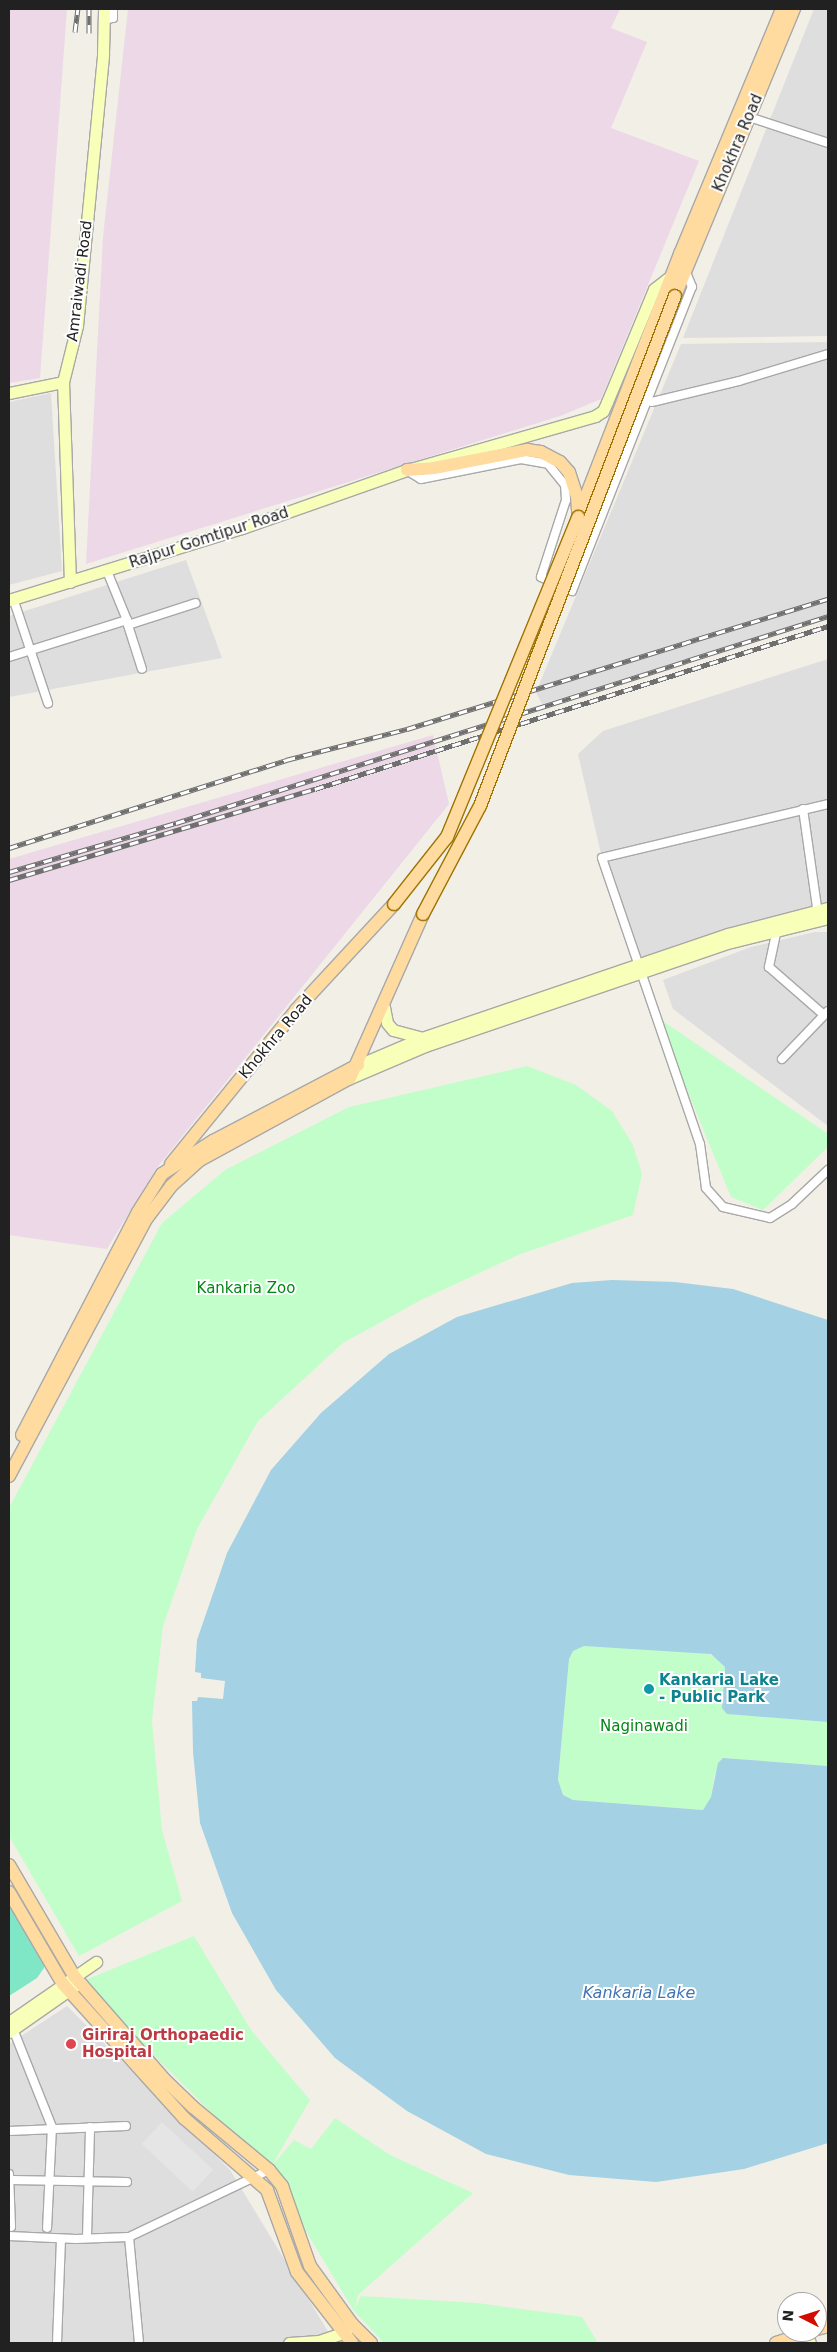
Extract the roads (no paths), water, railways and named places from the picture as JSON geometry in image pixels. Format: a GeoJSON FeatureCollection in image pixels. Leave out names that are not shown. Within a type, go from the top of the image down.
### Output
{"type":"FeatureCollection","features":[{"type":"Feature","properties":{"kind":"main road","name":"Khokhra Road"},"geometry":{"type":"LineString","coordinates":[[681,269],[782,9]]}},
{"type":"Feature","properties":{"kind":"main road","name":"Khokhra Road"},"geometry":{"type":"LineString","coordinates":[[148,1207],[162,1174],[296,1010],[394,904],[447,837],[670,294],[749,117],[794,9]]}},
{"type":"Feature","properties":{"kind":"main road","name":"Amraiwadi Road"},"geometry":{"type":"LineString","coordinates":[[70,582],[62,382],[77,326],[104,14]]}},
{"type":"Feature","properties":{"kind":"main road","name":"Rajpur Gomtipur Road"},"geometry":{"type":"LineString","coordinates":[[11,599],[108,571],[242,528],[406,470],[603,411],[654,289],[681,269]]}},
{"type":"Feature","properties":{"kind":"main road"},"geometry":{"type":"LineString","coordinates":[[350,1078],[384,1007],[423,914],[480,806],[670,294]]}},
{"type":"Feature","properties":{"kind":"main road"},"geometry":{"type":"LineString","coordinates":[[9,392],[62,382]]}},
{"type":"Feature","properties":{"kind":"main road"},"geometry":{"type":"LineString","coordinates":[[406,470],[434,468],[498,454],[542,452],[560,462],[569,472],[577,496],[578,518]]}},
{"type":"Feature","properties":{"kind":"main road"},"geometry":{"type":"LineString","coordinates":[[9,1459],[148,1207],[171,1186],[198,1156],[264,1112],[358,1064],[422,1038],[640,969],[823,914]]}},
{"type":"Feature","properties":{"kind":"main road"},"geometry":{"type":"LineString","coordinates":[[162,1174],[350,1078],[425,1046],[640,969],[728,934],[823,914]]}},
{"type":"Feature","properties":{"kind":"main road"},"geometry":{"type":"LineString","coordinates":[[384,1007],[387,1023],[393,1030],[422,1038]]}},
{"type":"Feature","properties":{"kind":"main road"},"geometry":{"type":"LineString","coordinates":[[198,1156],[201,1128]]}},
{"type":"Feature","properties":{"kind":"main road"},"geometry":{"type":"LineString","coordinates":[[9,1476],[148,1207]]}},
{"type":"Feature","properties":{"kind":"main road"},"geometry":{"type":"LineString","coordinates":[[9,1865],[77,1979],[193,2107],[269,2170],[282,2186],[310,2266],[352,2324],[371,2343]]}},
{"type":"Feature","properties":{"kind":"main road"},"geometry":{"type":"LineString","coordinates":[[9,1892],[66,1987],[184,2118],[255,2176],[267,2190],[297,2272],[342,2333],[352,2343]]}},
{"type":"Feature","properties":{"kind":"main road"},"geometry":{"type":"LineString","coordinates":[[10,2028],[77,1979],[96,1962]]}},
{"type":"Feature","properties":{"kind":"main road"},"geometry":{"type":"LineString","coordinates":[[289,2343],[319,2341],[342,2333],[352,2324]]}},
{"type":"Feature","properties":{"kind":"street"},"geometry":{"type":"LineString","coordinates":[[104,14],[113,18],[113,9]]}},
{"type":"Feature","properties":{"kind":"street"},"geometry":{"type":"LineString","coordinates":[[749,117],[828,143]]}},
{"type":"Feature","properties":{"kind":"street"},"geometry":{"type":"LineString","coordinates":[[406,470],[420,479],[521,459],[548,464],[565,485],[566,500],[542,577],[572,591],[692,286],[681,269]]}},
{"type":"Feature","properties":{"kind":"street"},"geometry":{"type":"LineString","coordinates":[[652,402],[739,381],[828,354]]}},
{"type":"Feature","properties":{"kind":"street"},"geometry":{"type":"LineString","coordinates":[[108,571],[128,622],[142,669]]}},
{"type":"Feature","properties":{"kind":"street"},"geometry":{"type":"LineString","coordinates":[[11,599],[48,703]]}},
{"type":"Feature","properties":{"kind":"street"},"geometry":{"type":"LineString","coordinates":[[9,656],[196,603]]}},
{"type":"Feature","properties":{"kind":"street"},"geometry":{"type":"LineString","coordinates":[[828,804],[602,858],[700,1144],[706,1188],[723,1207],[770,1218],[792,1204],[828,1170]]}},
{"type":"Feature","properties":{"kind":"street"},"geometry":{"type":"LineString","coordinates":[[803,809],[823,914]]}},
{"type":"Feature","properties":{"kind":"street"},"geometry":{"type":"LineString","coordinates":[[777,929],[768,967],[826,1013],[782,1059]]}},
{"type":"Feature","properties":{"kind":"street"},"geometry":{"type":"LineString","coordinates":[[10,2028],[52,2127],[47,2228]]}},
{"type":"Feature","properties":{"kind":"street"},"geometry":{"type":"LineString","coordinates":[[87,2237],[90,2126]]}},
{"type":"Feature","properties":{"kind":"street"},"geometry":{"type":"LineString","coordinates":[[9,2131],[52,2127],[126,2126]]}},
{"type":"Feature","properties":{"kind":"street"},"geometry":{"type":"LineString","coordinates":[[9,2236],[61,2239],[129,2237],[269,2170]]}},
{"type":"Feature","properties":{"kind":"street"},"geometry":{"type":"LineString","coordinates":[[11,2227],[10,2177],[49,2181],[126,2182]]}},
{"type":"Feature","properties":{"kind":"street"},"geometry":{"type":"LineString","coordinates":[[129,2237],[139,2343]]}},
{"type":"Feature","properties":{"kind":"street"},"geometry":{"type":"LineString","coordinates":[[57,2343],[61,2239]]}},
{"type":"Feature","properties":{"kind":"water","name":"Kankaria Lake"},"geometry":{"type":"Polygon","coordinates":[[[612,1280],[675,1282],[733,1289],[828,1320],[828,1722],[727,1714],[722,1708],[725,1667],[711,1654],[584,1646],[573,1651],[569,1659],[558,1780],[563,1795],[573,1800],[703,1810],[711,1797],[718,1763],[723,1758],[828,1766],[828,2143],[744,2169],[656,2182],[569,2175],[486,2154],[407,2111],[335,2058],[276,1990],[232,1913],[200,1823],[193,1752],[192,1701],[197,1701],[198,1697],[223,1699],[225,1681],[201,1678],[201,1673],[195,1672],[197,1640],[227,1553],[271,1470],[321,1413],[389,1354],[457,1317],[572,1283],[612,1280]]]}},
{"type":"Feature","properties":{"kind":"railway"},"geometry":{"type":"LineString","coordinates":[[75,32],[78,9]]}},
{"type":"Feature","properties":{"kind":"railway"},"geometry":{"type":"LineString","coordinates":[[89,9],[89,33]]}},
{"type":"Feature","properties":{"kind":"railway"},"geometry":{"type":"LineString","coordinates":[[9,848],[286,760],[407,729],[828,599]]}},
{"type":"Feature","properties":{"kind":"railway"},"geometry":{"type":"LineString","coordinates":[[9,872],[176,823],[828,616]]}},
{"type":"Feature","properties":{"kind":"railway"},"geometry":{"type":"LineString","coordinates":[[9,880],[315,789],[828,626]]}},
{"type":"Feature","properties":{"kind":"place","name":"Kankaria Lake - Public Park"},"geometry":{"type":"Point","coordinates":[649,1689]}},
{"type":"Feature","properties":{"kind":"place","name":"Giriraj Orthopaedic Hospital"},"geometry":{"type":"Point","coordinates":[71,2044]}},
{"type":"Feature","properties":{"kind":"park label","name":"Kankaria Zoo"},"geometry":{"type":"Point","coordinates":[246,1289]}},
{"type":"Feature","properties":{"kind":"park label","name":"Naginawadi"},"geometry":{"type":"Point","coordinates":[644,1727]}}]}
